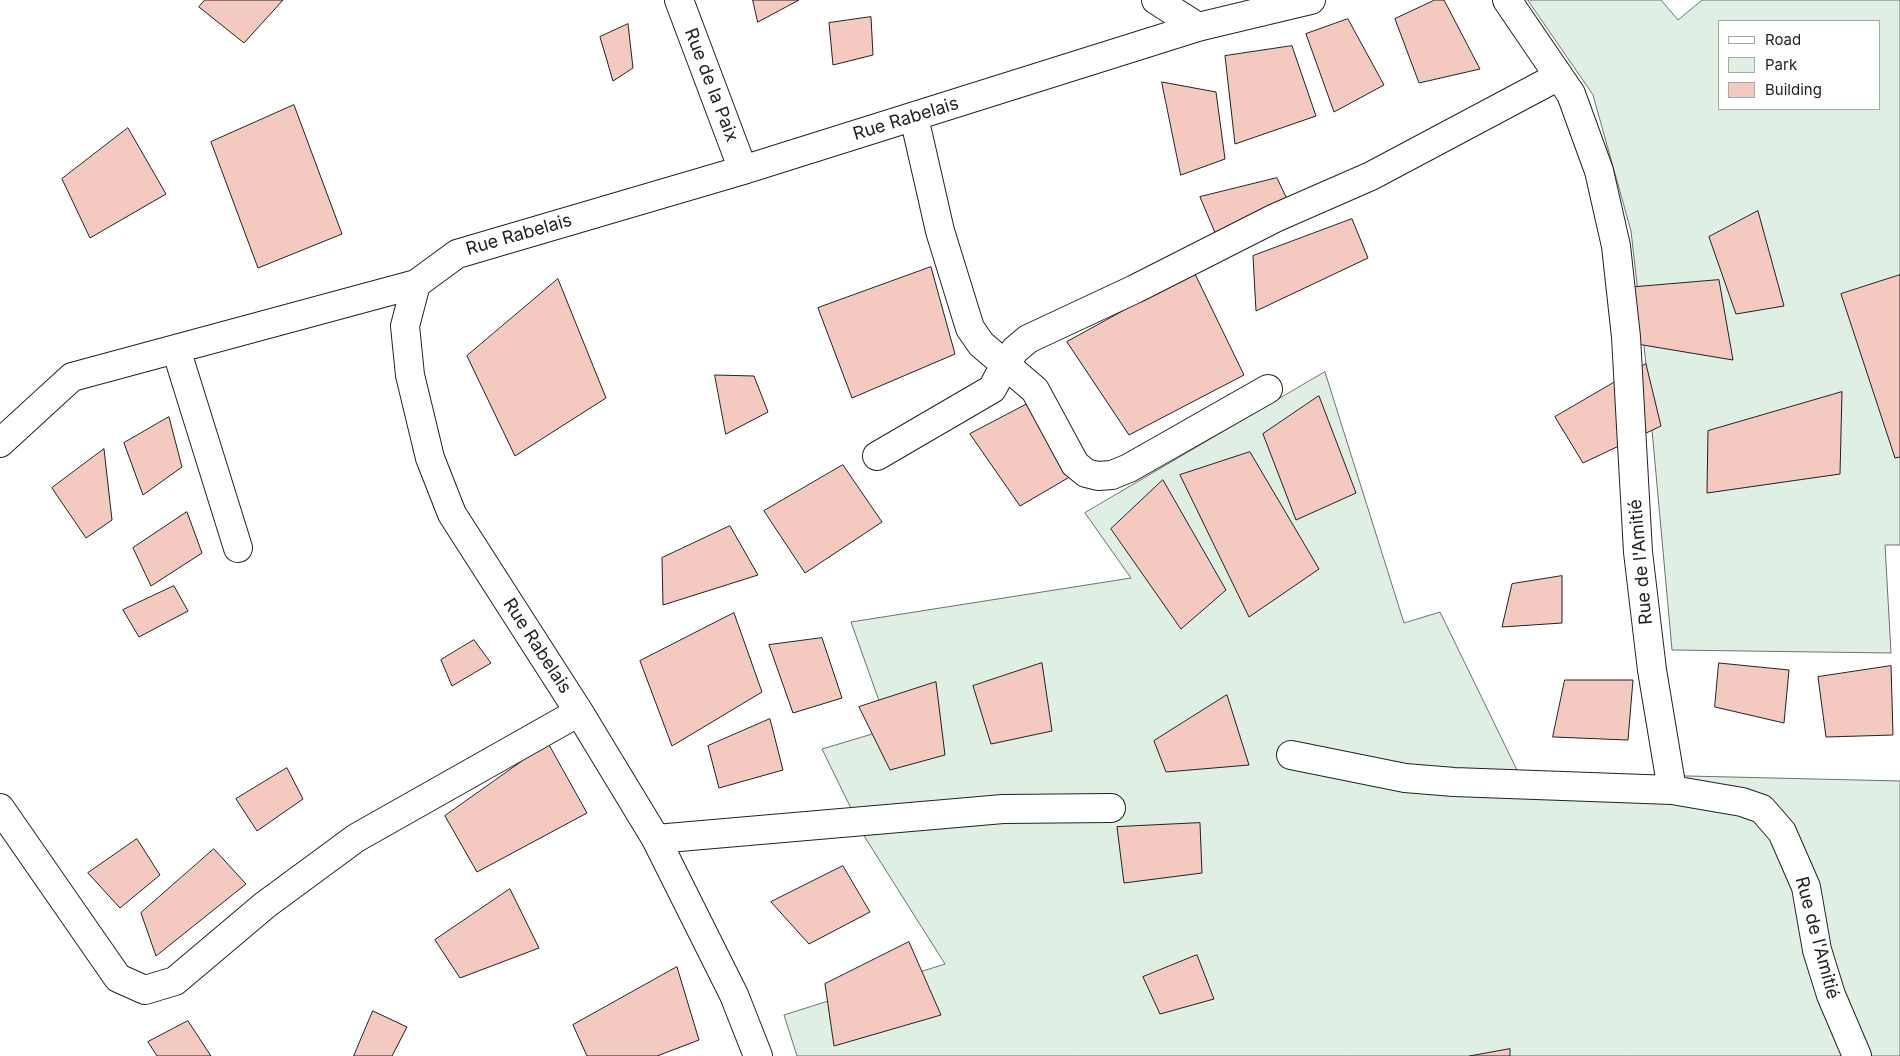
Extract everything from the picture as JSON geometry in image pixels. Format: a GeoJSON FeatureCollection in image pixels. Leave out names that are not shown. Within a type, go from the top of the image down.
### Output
{"type":"FeatureCollection","features":[{"type":"Feature","properties":{"kind":"street","name":"Rue de la Paix"},"geometry":{"type":"LineString","coordinates":[[679,0],[743,170]]}},
{"type":"Feature","properties":{"kind":"street"},"geometry":{"type":"LineString","coordinates":[[1156,0],[1198,27]]}},
{"type":"Feature","properties":{"kind":"street","name":"Rue Rabelais"},"geometry":{"type":"LineString","coordinates":[[758,1056],[734,995],[656,839],[579,712],[452,514],[430,458],[410,375],[405,326],[416,284],[457,254],[743,170],[1198,27],[1311,0]]}},
{"type":"Feature","properties":{"kind":"street","name":"Rue de l'Amitié"},"geometry":{"type":"LineString","coordinates":[[1507,0],[1571,94],[1599,171],[1616,246],[1626,337],[1638,552],[1652,670],[1672,790],[1742,802],[1762,808],[1782,832],[1806,887],[1817,950],[1831,995],[1857,1056]]}},
{"type":"Feature","properties":{"kind":"street"},"geometry":{"type":"LineString","coordinates":[[878,456],[992,389],[1015,350],[1028,338],[1135,289],[1274,218],[1372,176],[1559,76]]}},
{"type":"Feature","properties":{"kind":"street"},"geometry":{"type":"LineString","coordinates":[[914,117],[940,232],[970,328],[982,344],[1035,390],[1075,464],[1086,473],[1098,476],[1112,475],[1129,468],[1268,389]]}},
{"type":"Feature","properties":{"kind":"street"},"geometry":{"type":"LineString","coordinates":[[0,444],[72,377],[416,284]]}},
{"type":"Feature","properties":{"kind":"street"},"geometry":{"type":"LineString","coordinates":[[176,349],[238,548]]}},
{"type":"Feature","properties":{"kind":"street"},"geometry":{"type":"LineString","coordinates":[[0,808],[118,978],[145,990],[175,981],[265,905],[356,838],[579,712]]}},
{"type":"Feature","properties":{"kind":"street"},"geometry":{"type":"LineString","coordinates":[[1291,755],[1405,778],[1444,782],[1672,790]]}},
{"type":"Feature","properties":{"kind":"street"},"geometry":{"type":"LineString","coordinates":[[656,839],[1003,809],[1111,808]]}},
{"type":"Feature","properties":{"kind":"green space"},"geometry":{"type":"Polygon","coordinates":[[[1528,0],[1661,0],[1678,20],[1702,0],[1900,0],[1900,545],[1885,545],[1891,653],[1672,650],[1646,364],[1631,231],[1593,95],[1528,0]]]}},
{"type":"Feature","properties":{"kind":"green space"},"geometry":{"type":"Polygon","coordinates":[[[1325,372],[1404,623],[1440,612],[1518,772],[1900,781],[1900,1056],[797,1056],[784,1015],[945,964],[866,839],[822,749],[889,729],[851,622],[1131,578],[1085,513],[1325,372]]]}},
{"type":"Feature","properties":{"kind":"building"},"geometry":{"type":"Polygon","coordinates":[[[205,0],[283,0],[244,43],[199,7],[205,0]]]}},
{"type":"Feature","properties":{"kind":"building"},"geometry":{"type":"Polygon","coordinates":[[[753,0],[799,0],[758,22],[753,0]]]}},
{"type":"Feature","properties":{"kind":"building"},"geometry":{"type":"Polygon","coordinates":[[[1435,0],[1444,0],[1480,69],[1419,83],[1395,19],[1435,0]]]}},
{"type":"Feature","properties":{"kind":"building"},"geometry":{"type":"Polygon","coordinates":[[[871,17],[873,55],[833,65],[829,23],[871,17]]]}},
{"type":"Feature","properties":{"kind":"building"},"geometry":{"type":"Polygon","coordinates":[[[1348,19],[1384,85],[1334,112],[1306,34],[1348,19]]]}},
{"type":"Feature","properties":{"kind":"building"},"geometry":{"type":"Polygon","coordinates":[[[628,24],[633,68],[613,81],[600,37],[628,24]]]}},
{"type":"Feature","properties":{"kind":"building"},"geometry":{"type":"Polygon","coordinates":[[[1292,46],[1316,116],[1235,144],[1225,56],[1292,46]]]}},
{"type":"Feature","properties":{"kind":"building"},"geometry":{"type":"Polygon","coordinates":[[[1162,82],[1216,92],[1225,159],[1181,175],[1162,82]]]}},
{"type":"Feature","properties":{"kind":"building"},"geometry":{"type":"Polygon","coordinates":[[[294,105],[342,234],[258,268],[211,142],[294,105]]]}},
{"type":"Feature","properties":{"kind":"building"},"geometry":{"type":"Polygon","coordinates":[[[128,128],[166,194],[90,238],[62,179],[128,128]]]}},
{"type":"Feature","properties":{"kind":"building"},"geometry":{"type":"Polygon","coordinates":[[[1277,178],[1287,199],[1216,235],[1200,197],[1277,178]]]}},
{"type":"Feature","properties":{"kind":"building"},"geometry":{"type":"Polygon","coordinates":[[[1758,211],[1784,306],[1736,314],[1709,237],[1758,211]]]}},
{"type":"Feature","properties":{"kind":"building"},"geometry":{"type":"Polygon","coordinates":[[[1352,219],[1368,258],[1256,311],[1253,256],[1352,219]]]}},
{"type":"Feature","properties":{"kind":"building"},"geometry":{"type":"Polygon","coordinates":[[[931,267],[955,354],[852,398],[818,308],[931,267]]]}},
{"type":"Feature","properties":{"kind":"building"},"geometry":{"type":"Polygon","coordinates":[[[1194,272],[1244,375],[1129,435],[1067,342],[1194,272]]]}},
{"type":"Feature","properties":{"kind":"building"},"geometry":{"type":"Polygon","coordinates":[[[1900,275],[1900,457],[1895,458],[1841,294],[1900,275]]]}},
{"type":"Feature","properties":{"kind":"building"},"geometry":{"type":"Polygon","coordinates":[[[558,279],[606,398],[515,456],[467,356],[558,279]]]}},
{"type":"Feature","properties":{"kind":"building"},"geometry":{"type":"Polygon","coordinates":[[[1719,280],[1733,360],[1631,343],[1624,288],[1719,280]]]}},
{"type":"Feature","properties":{"kind":"building"},"geometry":{"type":"Polygon","coordinates":[[[1646,364],[1661,426],[1583,463],[1555,417],[1646,364]]]}},
{"type":"Feature","properties":{"kind":"building"},"geometry":{"type":"Polygon","coordinates":[[[715,375],[754,376],[768,412],[726,434],[715,375]]]}},
{"type":"Feature","properties":{"kind":"building"},"geometry":{"type":"Polygon","coordinates":[[[1842,392],[1840,474],[1707,493],[1708,431],[1842,392]]]}},
{"type":"Feature","properties":{"kind":"building"},"geometry":{"type":"Polygon","coordinates":[[[1319,396],[1356,493],[1296,520],[1263,434],[1319,396]]]}},
{"type":"Feature","properties":{"kind":"building"},"geometry":{"type":"Polygon","coordinates":[[[1033,401],[1073,475],[1020,506],[970,434],[1033,401]]]}},
{"type":"Feature","properties":{"kind":"building"},"geometry":{"type":"Polygon","coordinates":[[[169,417],[182,467],[143,495],[124,443],[169,417]]]}},
{"type":"Feature","properties":{"kind":"building"},"geometry":{"type":"Polygon","coordinates":[[[104,449],[112,520],[86,538],[52,488],[104,449]]]}},
{"type":"Feature","properties":{"kind":"building"},"geometry":{"type":"Polygon","coordinates":[[[1250,452],[1319,569],[1249,617],[1180,475],[1250,452]]]}},
{"type":"Feature","properties":{"kind":"building"},"geometry":{"type":"Polygon","coordinates":[[[843,465],[882,522],[805,573],[764,511],[843,465]]]}},
{"type":"Feature","properties":{"kind":"building"},"geometry":{"type":"Polygon","coordinates":[[[1163,480],[1226,590],[1181,629],[1111,529],[1163,480]]]}},
{"type":"Feature","properties":{"kind":"building"},"geometry":{"type":"Polygon","coordinates":[[[187,512],[202,553],[151,586],[133,548],[187,512]]]}},
{"type":"Feature","properties":{"kind":"building"},"geometry":{"type":"Polygon","coordinates":[[[730,526],[758,575],[663,605],[662,558],[730,526]]]}},
{"type":"Feature","properties":{"kind":"building"},"geometry":{"type":"Polygon","coordinates":[[[1562,576],[1562,623],[1502,627],[1512,584],[1562,576]]]}},
{"type":"Feature","properties":{"kind":"building"},"geometry":{"type":"Polygon","coordinates":[[[174,586],[188,611],[139,637],[123,610],[174,586]]]}},
{"type":"Feature","properties":{"kind":"building"},"geometry":{"type":"Polygon","coordinates":[[[734,613],[762,692],[672,746],[640,661],[734,613]]]}},
{"type":"Feature","properties":{"kind":"building"},"geometry":{"type":"Polygon","coordinates":[[[822,638],[842,698],[793,713],[769,645],[822,638]]]}},
{"type":"Feature","properties":{"kind":"building"},"geometry":{"type":"Polygon","coordinates":[[[474,640],[491,663],[452,686],[441,660],[474,640]]]}},
{"type":"Feature","properties":{"kind":"building"},"geometry":{"type":"Polygon","coordinates":[[[1042,663],[1052,731],[991,744],[973,686],[1042,663]]]}},
{"type":"Feature","properties":{"kind":"building"},"geometry":{"type":"Polygon","coordinates":[[[1719,663],[1789,670],[1784,723],[1715,707],[1719,663]]]}},
{"type":"Feature","properties":{"kind":"building"},"geometry":{"type":"Polygon","coordinates":[[[1891,666],[1893,735],[1826,737],[1818,677],[1891,666]]]}},
{"type":"Feature","properties":{"kind":"building"},"geometry":{"type":"Polygon","coordinates":[[[1565,680],[1633,680],[1628,740],[1553,737],[1565,680]]]}},
{"type":"Feature","properties":{"kind":"building"},"geometry":{"type":"Polygon","coordinates":[[[936,682],[945,755],[890,770],[859,707],[936,682]]]}},
{"type":"Feature","properties":{"kind":"building"},"geometry":{"type":"Polygon","coordinates":[[[1227,695],[1249,765],[1166,772],[1154,741],[1227,695]]]}},
{"type":"Feature","properties":{"kind":"building"},"geometry":{"type":"Polygon","coordinates":[[[770,719],[783,770],[719,788],[708,746],[770,719]]]}},
{"type":"Feature","properties":{"kind":"building"},"geometry":{"type":"Polygon","coordinates":[[[548,743],[587,813],[477,872],[445,816],[548,743]]]}},
{"type":"Feature","properties":{"kind":"building"},"geometry":{"type":"Polygon","coordinates":[[[287,768],[303,799],[257,831],[236,799],[287,768]]]}},
{"type":"Feature","properties":{"kind":"building"},"geometry":{"type":"Polygon","coordinates":[[[1200,823],[1202,873],[1124,883],[1117,827],[1200,823]]]}},
{"type":"Feature","properties":{"kind":"building"},"geometry":{"type":"Polygon","coordinates":[[[137,839],[160,875],[120,908],[88,873],[137,839]]]}},
{"type":"Feature","properties":{"kind":"building"},"geometry":{"type":"Polygon","coordinates":[[[214,849],[246,884],[156,956],[141,913],[214,849]]]}},
{"type":"Feature","properties":{"kind":"building"},"geometry":{"type":"Polygon","coordinates":[[[843,866],[870,912],[809,944],[771,902],[843,866]]]}},
{"type":"Feature","properties":{"kind":"building"},"geometry":{"type":"Polygon","coordinates":[[[510,889],[539,948],[460,978],[435,940],[510,889]]]}},
{"type":"Feature","properties":{"kind":"building"},"geometry":{"type":"Polygon","coordinates":[[[909,942],[941,1015],[834,1046],[825,984],[909,942]]]}},
{"type":"Feature","properties":{"kind":"building"},"geometry":{"type":"Polygon","coordinates":[[[1197,955],[1214,999],[1160,1014],[1143,977],[1197,955]]]}},
{"type":"Feature","properties":{"kind":"building"},"geometry":{"type":"Polygon","coordinates":[[[677,967],[699,1040],[657,1056],[587,1056],[573,1025],[677,967]]]}},
{"type":"Feature","properties":{"kind":"building"},"geometry":{"type":"Polygon","coordinates":[[[373,1011],[407,1027],[392,1056],[354,1056],[373,1011]]]}},
{"type":"Feature","properties":{"kind":"building"},"geometry":{"type":"Polygon","coordinates":[[[188,1021],[211,1056],[157,1056],[148,1042],[188,1021]]]}},
{"type":"Feature","properties":{"kind":"building"},"geometry":{"type":"Polygon","coordinates":[[[1510,1049],[1510,1056],[1470,1056],[1510,1049]]]}}]}
